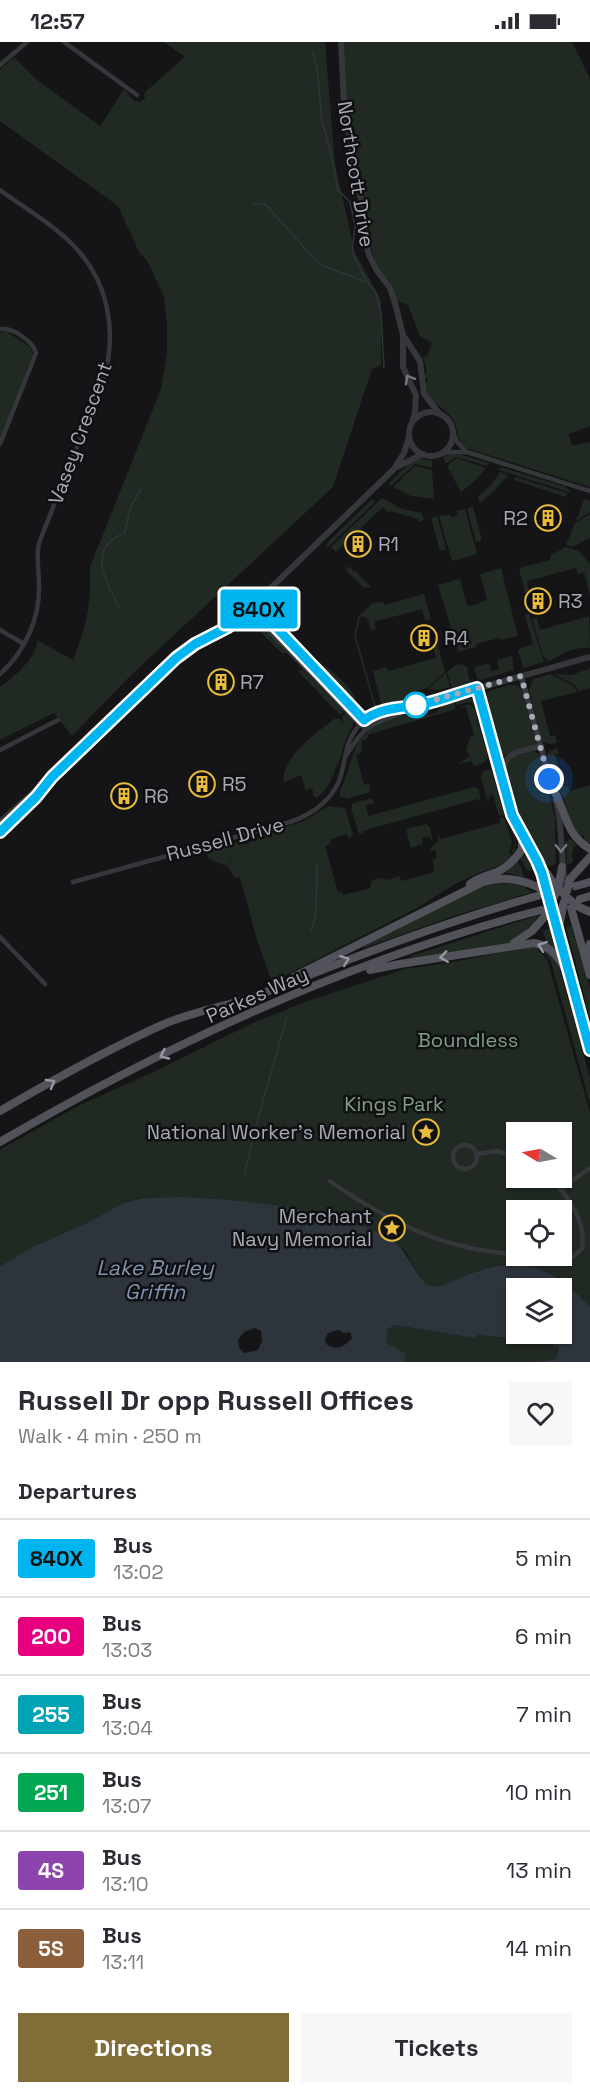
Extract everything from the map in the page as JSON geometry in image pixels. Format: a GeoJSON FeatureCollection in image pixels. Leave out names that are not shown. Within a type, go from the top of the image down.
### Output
{"type":"FeatureCollection","features":[{"type":"Feature","properties":{"kind":"main road"},"geometry":{"type":"LineString","coordinates":[[552,787],[562,805],[572,834],[590,849]]}},
{"type":"Feature","properties":{"kind":"main road"},"geometry":{"type":"LineString","coordinates":[[463,891],[477,879],[501,869],[516,858],[522,849],[522,837]]}},
{"type":"Feature","properties":{"kind":"main road"},"geometry":{"type":"LineString","coordinates":[[557,885],[590,857]]}},
{"type":"Feature","properties":{"kind":"main road"},"geometry":{"type":"LineString","coordinates":[[537,861],[567,895],[589,972]]}},
{"type":"Feature","properties":{"kind":"main road"},"geometry":{"type":"LineString","coordinates":[[501,949],[527,935],[549,908],[562,867]]}},
{"type":"Feature","properties":{"kind":"main road"},"geometry":{"type":"LineString","coordinates":[[271,989],[314,965],[483,882],[498,879],[557,885],[590,882]]}},
{"type":"Feature","properties":{"kind":"main road"},"geometry":{"type":"LineString","coordinates":[[557,885],[567,895],[570,906],[558,932]]}},
{"type":"Feature","properties":{"kind":"main road","name":"Parkes Way"},"geometry":{"type":"LineString","coordinates":[[0,1111],[165,1024],[202,1010],[254,996],[360,954],[537,896]]}},
{"type":"Feature","properties":{"kind":"main road"},"geometry":{"type":"LineString","coordinates":[[549,908],[570,906],[590,896]]}},
{"type":"Feature","properties":{"kind":"main road"},"geometry":{"type":"LineString","coordinates":[[570,906],[590,912]]}},
{"type":"Feature","properties":{"kind":"main road"},"geometry":{"type":"LineString","coordinates":[[549,908],[558,932],[590,1050]]}},
{"type":"Feature","properties":{"kind":"main road","name":"Parkes Way"},"geometry":{"type":"LineString","coordinates":[[0,1142],[70,1102],[149,1062],[331,980],[438,941],[549,908]]}},
{"type":"Feature","properties":{"kind":"main road"},"geometry":{"type":"LineString","coordinates":[[331,980],[400,963],[530,943],[542,945],[556,954],[569,976]]}},
{"type":"Feature","properties":{"kind":"main road"},"geometry":{"type":"LineString","coordinates":[[589,972],[590,944]]}},
{"type":"Feature","properties":{"kind":"street"},"geometry":{"type":"LineString","coordinates":[[0,65],[27,42]]}},
{"type":"Feature","properties":{"kind":"street"},"geometry":{"type":"LineString","coordinates":[[64,42],[137,95]]}},
{"type":"Feature","properties":{"kind":"street","name":"Northcott Drive"},"geometry":{"type":"LineString","coordinates":[[341,42],[344,102],[352,163],[365,217],[365,239],[373,263],[390,288],[403,335],[403,367],[417,398],[412,423]]}},
{"type":"Feature","properties":{"kind":"street","name":"Vasey Crescent"},"geometry":{"type":"LineString","coordinates":[[0,190],[58,232],[81,253],[103,294],[110,332],[109,355],[104,378],[39,540],[37,553],[39,600],[33,624],[24,644],[0,674]]}},
{"type":"Feature","properties":{"kind":"street"},"geometry":{"type":"LineString","coordinates":[[0,329],[12,331],[33,345],[36,353],[0,444]]}},
{"type":"Feature","properties":{"kind":"street","name":"Northcott Drive"},"geometry":{"type":"LineString","coordinates":[[403,335],[421,364],[424,395],[441,414]]}},
{"type":"Feature","properties":{"kind":"street"},"geometry":{"type":"LineString","coordinates":[[0,822],[52,777],[176,658],[195,644],[228,627],[252,606],[394,469],[404,453],[412,423],[418,417],[427,412],[441,414],[467,452]]}},
{"type":"Feature","properties":{"kind":"street"},"geometry":{"type":"LineString","coordinates":[[440,454],[451,442],[452,429]]}},
{"type":"Feature","properties":{"kind":"street"},"geometry":{"type":"LineString","coordinates":[[409,437],[415,449],[423,454],[430,456],[467,452],[590,491]]}},
{"type":"Feature","properties":{"kind":"street"},"geometry":{"type":"LineString","coordinates":[[394,469],[423,454]]}},
{"type":"Feature","properties":{"kind":"street"},"geometry":{"type":"LineString","coordinates":[[252,606],[367,728]]}},
{"type":"Feature","properties":{"kind":"street"},"geometry":{"type":"LineString","coordinates":[[0,630],[24,644]]}},
{"type":"Feature","properties":{"kind":"street","name":"Russell Drive"},"geometry":{"type":"LineString","coordinates":[[73,882],[304,817],[320,806],[332,793],[341,778],[348,740],[362,722],[380,712],[411,707],[590,657]]}},
{"type":"Feature","properties":{"kind":"street"},"geometry":{"type":"LineString","coordinates":[[521,676],[561,823],[562,867]]}},
{"type":"Feature","properties":{"kind":"street"},"geometry":{"type":"LineString","coordinates":[[477,688],[512,815],[537,861]]}},
{"type":"Feature","properties":{"kind":"street","name":"Russell Drive"},"geometry":{"type":"LineString","coordinates":[[345,757],[367,728],[411,707]]}},
{"type":"Feature","properties":{"kind":"street"},"geometry":{"type":"LineString","coordinates":[[0,750],[58,720]]}},
{"type":"Feature","properties":{"kind":"street"},"geometry":{"type":"LineString","coordinates":[[503,781],[503,766],[506,758],[541,746]]}},
{"type":"Feature","properties":{"kind":"street"},"geometry":{"type":"LineString","coordinates":[[0,832],[36,797],[52,777]]}},
{"type":"Feature","properties":{"kind":"street"},"geometry":{"type":"LineString","coordinates":[[0,937],[45,984]]}},
{"type":"Feature","properties":{"kind":"street"},"geometry":{"type":"LineString","coordinates":[[461,1145],[471,1146],[477,1154],[477,1162],[470,1169],[460,1169],[453,1161],[454,1152],[461,1145]]}},
{"type":"Feature","properties":{"kind":"street"},"geometry":{"type":"LineString","coordinates":[[477,1154],[496,1151],[506,1154]]}},
{"type":"Feature","properties":{"kind":"street"},"geometry":{"type":"LineString","coordinates":[[569,1200],[561,1189],[588,1171]]}},
{"type":"Feature","properties":{"kind":"street"},"geometry":{"type":"LineString","coordinates":[[330,1181],[379,1214],[418,1232],[463,1247],[506,1253]]}},
{"type":"Feature","properties":{"kind":"street"},"geometry":{"type":"LineString","coordinates":[[572,1207],[583,1239],[581,1249],[572,1256]]}},
{"type":"Feature","properties":{"kind":"green space"},"geometry":{"type":"Polygon","coordinates":[[[164,42],[325,42],[335,164],[355,253],[381,300],[381,365],[372,369],[333,487],[129,677],[72,736],[54,713],[0,740],[0,687],[29,660],[37,640],[73,660],[87,615],[90,567],[161,389],[167,353],[167,326],[164,297],[147,260],[139,252],[118,206],[0,121],[0,70],[14,57],[37,80],[100,126],[124,89],[134,101],[141,102],[145,98],[144,93],[185,57],[164,42]]]}},
{"type":"Feature","properties":{"kind":"green space"},"geometry":{"type":"Polygon","coordinates":[[[344,42],[572,42],[590,79],[590,426],[569,434],[572,446],[590,442],[590,487],[466,448],[452,418],[426,392],[424,386],[428,379],[424,377],[427,371],[423,357],[427,356],[432,343],[420,336],[408,305],[397,301],[376,264],[369,242],[367,212],[355,162],[346,92],[344,42]]]}},
{"type":"Feature","properties":{"kind":"green space"},"geometry":{"type":"Polygon","coordinates":[[[5,331],[29,346],[33,354],[0,439],[0,333],[5,331]]]}},
{"type":"Feature","properties":{"kind":"green space"},"geometry":{"type":"Polygon","coordinates":[[[456,453],[489,463],[487,466],[456,457],[446,464],[443,457],[456,453]]]}},
{"type":"Feature","properties":{"kind":"green space"},"geometry":{"type":"Polygon","coordinates":[[[457,458],[486,468],[461,492],[447,466],[457,458]]]}},
{"type":"Feature","properties":{"kind":"green space"},"geometry":{"type":"Polygon","coordinates":[[[420,459],[432,460],[432,468],[415,464],[391,486],[388,484],[410,463],[420,459]]]}},
{"type":"Feature","properties":{"kind":"green space"},"geometry":{"type":"Polygon","coordinates":[[[415,466],[432,470],[434,499],[411,496],[393,487],[415,466]]]}},
{"type":"Feature","properties":{"kind":"green space"},"geometry":{"type":"Polygon","coordinates":[[[501,467],[566,487],[572,493],[499,470],[501,467]]]}},
{"type":"Feature","properties":{"kind":"green space"},"geometry":{"type":"Polygon","coordinates":[[[500,472],[508,475],[480,503],[478,497],[491,485],[500,472]]]}},
{"type":"Feature","properties":{"kind":"green space"},"geometry":{"type":"Polygon","coordinates":[[[515,477],[567,493],[566,497],[514,480],[515,477]]]}},
{"type":"Feature","properties":{"kind":"green space"},"geometry":{"type":"Polygon","coordinates":[[[382,498],[402,509],[422,513],[424,520],[419,522],[418,519],[390,511],[388,513],[383,507],[336,552],[331,547],[382,498]]]}},
{"type":"Feature","properties":{"kind":"green space"},"geometry":{"type":"Polygon","coordinates":[[[372,499],[375,502],[326,549],[327,543],[372,499]]]}},
{"type":"Feature","properties":{"kind":"green space"},"geometry":{"type":"Polygon","coordinates":[[[584,499],[590,501],[590,512],[576,521],[584,499]]]}},
{"type":"Feature","properties":{"kind":"green space"},"geometry":{"type":"Polygon","coordinates":[[[473,507],[482,540],[476,542],[467,508],[473,507]]]}},
{"type":"Feature","properties":{"kind":"green space"},"geometry":{"type":"Polygon","coordinates":[[[465,509],[477,554],[452,561],[439,516],[450,515],[453,518],[458,514],[455,511],[465,509]]]}},
{"type":"Feature","properties":{"kind":"green space"},"geometry":{"type":"Polygon","coordinates":[[[590,514],[590,538],[572,547],[566,545],[575,523],[590,514]]]}},
{"type":"Feature","properties":{"kind":"green space"},"geometry":{"type":"Polygon","coordinates":[[[437,516],[446,549],[440,551],[431,518],[437,516]]]}},
{"type":"Feature","properties":{"kind":"green space"},"geometry":{"type":"Polygon","coordinates":[[[565,547],[579,551],[590,564],[590,595],[584,572],[578,574],[576,568],[527,581],[529,592],[525,593],[519,568],[550,560],[550,556],[565,547]]]}},
{"type":"Feature","properties":{"kind":"green space"},"geometry":{"type":"Polygon","coordinates":[[[349,566],[371,587],[362,586],[346,570],[349,566]]]}},
{"type":"Feature","properties":{"kind":"green space"},"geometry":{"type":"Polygon","coordinates":[[[501,568],[518,636],[476,644],[476,647],[458,652],[438,585],[460,579],[467,606],[475,605],[487,600],[480,574],[501,568]]]}},
{"type":"Feature","properties":{"kind":"green space"},"geometry":{"type":"Polygon","coordinates":[[[424,594],[431,619],[426,621],[422,609],[374,622],[376,629],[371,631],[368,619],[362,616],[360,618],[356,636],[375,709],[354,636],[358,617],[373,603],[383,602],[384,605],[424,594]]]}},
{"type":"Feature","properties":{"kind":"green space"},"geometry":{"type":"Polygon","coordinates":[[[529,614],[544,662],[524,668],[518,651],[533,644],[525,615],[529,614]]]}},
{"type":"Feature","properties":{"kind":"green space"},"geometry":{"type":"Polygon","coordinates":[[[589,616],[590,648],[573,650],[549,661],[543,656],[532,619],[537,618],[540,630],[589,616]]]}},
{"type":"Feature","properties":{"kind":"green space"},"geometry":{"type":"Polygon","coordinates":[[[256,620],[287,653],[283,654],[252,624],[256,620]]]}},
{"type":"Feature","properties":{"kind":"green space"},"geometry":{"type":"Polygon","coordinates":[[[438,645],[445,672],[427,688],[410,693],[397,703],[382,707],[373,671],[386,667],[388,671],[436,658],[433,646],[438,645]]]}},
{"type":"Feature","properties":{"kind":"green space"},"geometry":{"type":"Polygon","coordinates":[[[512,656],[514,670],[480,680],[477,678],[474,667],[489,663],[491,671],[499,669],[497,660],[512,656]]]}},
{"type":"Feature","properties":{"kind":"green space"},"geometry":{"type":"Polygon","coordinates":[[[312,658],[342,681],[356,698],[354,702],[312,661],[312,658]]]}},
{"type":"Feature","properties":{"kind":"green space"},"geometry":{"type":"Polygon","coordinates":[[[462,664],[467,667],[470,682],[452,688],[447,672],[454,666],[462,664]]]}},
{"type":"Feature","properties":{"kind":"green space"},"geometry":{"type":"Polygon","coordinates":[[[590,668],[590,688],[578,691],[575,685],[554,674],[572,675],[590,668]]]}},
{"type":"Feature","properties":{"kind":"green space"},"geometry":{"type":"Polygon","coordinates":[[[302,670],[344,711],[340,715],[298,671],[302,670]]]}},
{"type":"Feature","properties":{"kind":"green space"},"geometry":{"type":"Polygon","coordinates":[[[446,673],[450,687],[439,690],[428,689],[446,673]]]}},
{"type":"Feature","properties":{"kind":"green space"},"geometry":{"type":"Polygon","coordinates":[[[550,674],[574,686],[577,692],[541,701],[550,736],[555,735],[557,743],[549,744],[542,741],[529,689],[534,679],[550,674]]]}},
{"type":"Feature","properties":{"kind":"green space"},"geometry":{"type":"Polygon","coordinates":[[[516,685],[521,689],[537,745],[509,753],[501,759],[484,698],[489,691],[516,685]]]}},
{"type":"Feature","properties":{"kind":"green space"},"geometry":{"type":"Polygon","coordinates":[[[467,697],[474,700],[478,706],[490,756],[476,705],[470,702],[456,705],[455,700],[467,697]]]}},
{"type":"Feature","properties":{"kind":"green space"},"geometry":{"type":"Polygon","coordinates":[[[454,702],[456,709],[367,735],[368,738],[362,741],[361,753],[356,755],[364,785],[369,784],[370,792],[347,799],[340,796],[340,790],[355,750],[366,733],[393,718],[414,715],[415,718],[435,713],[444,705],[454,702]]]}},
{"type":"Feature","properties":{"kind":"green space"},"geometry":{"type":"Polygon","coordinates":[[[469,704],[474,708],[488,758],[483,763],[474,766],[472,761],[458,764],[470,756],[466,750],[470,737],[474,735],[466,707],[457,708],[469,704]]]}},
{"type":"Feature","properties":{"kind":"green space"},"geometry":{"type":"Polygon","coordinates":[[[346,713],[353,721],[353,725],[337,768],[337,763],[324,791],[317,798],[313,795],[313,790],[309,788],[306,791],[301,775],[284,782],[284,773],[288,764],[302,746],[334,719],[340,719],[343,724],[342,717],[346,713]]]}},
{"type":"Feature","properties":{"kind":"green space"},"geometry":{"type":"Polygon","coordinates":[[[557,748],[559,754],[555,755],[564,787],[568,786],[569,791],[590,785],[590,843],[583,840],[585,837],[583,835],[581,838],[577,834],[563,796],[554,782],[547,755],[557,748]]]}},
{"type":"Feature","properties":{"kind":"green space"},"geometry":{"type":"Polygon","coordinates":[[[534,751],[540,755],[555,818],[556,864],[546,867],[517,819],[505,767],[513,757],[534,751]]]}},
{"type":"Feature","properties":{"kind":"green space"},"geometry":{"type":"Polygon","coordinates":[[[492,771],[504,815],[499,816],[493,795],[489,796],[490,800],[487,799],[481,777],[482,772],[492,771]]]}},
{"type":"Feature","properties":{"kind":"green space"},"geometry":{"type":"Polygon","coordinates":[[[494,772],[497,774],[516,842],[514,853],[512,852],[515,842],[494,772]]]}},
{"type":"Feature","properties":{"kind":"green space"},"geometry":{"type":"Polygon","coordinates":[[[474,787],[479,789],[481,803],[478,799],[362,831],[363,835],[358,832],[351,808],[353,803],[372,798],[374,803],[366,805],[368,816],[474,787]]]}},
{"type":"Feature","properties":{"kind":"green space"},"geometry":{"type":"Polygon","coordinates":[[[329,806],[345,808],[353,834],[349,839],[347,834],[330,839],[331,844],[325,846],[338,892],[342,891],[343,895],[370,888],[372,880],[380,878],[388,880],[399,876],[401,881],[434,872],[433,859],[437,858],[435,850],[430,851],[430,849],[437,842],[439,835],[441,839],[500,823],[500,818],[504,817],[512,842],[509,853],[512,856],[501,864],[457,883],[421,906],[272,982],[257,940],[240,877],[235,878],[227,866],[240,848],[226,866],[209,859],[206,851],[252,838],[241,848],[261,834],[302,822],[329,806]]]}},
{"type":"Feature","properties":{"kind":"green space"},"geometry":{"type":"Polygon","coordinates":[[[426,824],[430,827],[431,841],[429,836],[422,838],[423,844],[411,848],[406,829],[426,824]]]}},
{"type":"Feature","properties":{"kind":"green space"},"geometry":{"type":"Polygon","coordinates":[[[570,839],[576,844],[572,852],[573,862],[567,865],[566,842],[570,839]]]}},
{"type":"Feature","properties":{"kind":"green space"},"geometry":{"type":"Polygon","coordinates":[[[525,855],[529,856],[536,870],[527,871],[520,859],[525,855]]]}},
{"type":"Feature","properties":{"kind":"green space"},"geometry":{"type":"Polygon","coordinates":[[[516,861],[521,866],[524,877],[507,873],[516,861]]]}},
{"type":"Feature","properties":{"kind":"green space"},"geometry":{"type":"Polygon","coordinates":[[[495,882],[526,886],[526,889],[533,892],[454,916],[364,948],[364,945],[484,885],[495,882]]]}},
{"type":"Feature","properties":{"kind":"green space"},"geometry":{"type":"Polygon","coordinates":[[[539,915],[534,921],[536,924],[509,943],[412,959],[411,956],[539,915]]]}},
{"type":"Feature","properties":{"kind":"green space"},"geometry":{"type":"Polygon","coordinates":[[[571,926],[590,987],[590,1019],[566,927],[571,926]]]}},
{"type":"Feature","properties":{"kind":"green space"},"geometry":{"type":"Polygon","coordinates":[[[552,927],[557,950],[547,943],[543,931],[552,927]]]}},
{"type":"Feature","properties":{"kind":"green space","name":"Kings Park"},"geometry":{"type":"Polygon","coordinates":[[[532,946],[539,947],[538,951],[547,959],[590,1113],[590,1307],[572,1290],[572,1278],[555,1278],[526,1266],[572,1266],[572,1200],[506,1200],[506,1265],[489,1267],[447,1284],[435,1286],[423,1282],[405,1251],[396,1243],[361,1226],[314,1213],[264,1204],[179,1197],[140,1198],[125,1202],[0,1266],[0,1150],[78,1106],[253,1023],[305,1002],[405,969],[532,946]]]}},
{"type":"Feature","properties":{"kind":"green space"},"geometry":{"type":"Polygon","coordinates":[[[542,949],[552,956],[559,967],[590,1078],[590,1104],[551,962],[542,949]]]}},
{"type":"Feature","properties":{"kind":"green space"},"geometry":{"type":"Polygon","coordinates":[[[395,1325],[474,1338],[478,1335],[506,1338],[506,1344],[552,1344],[559,1348],[555,1359],[535,1362],[405,1362],[406,1354],[386,1342],[388,1329],[395,1325]]]}},
{"type":"Feature","properties":{"kind":"water","name":"Lake Burley Griffin"},"geometry":{"type":"Polygon","coordinates":[[[179,1197],[230,1200],[288,1207],[345,1220],[392,1240],[403,1251],[425,1283],[433,1286],[442,1285],[483,1269],[501,1266],[533,1267],[556,1278],[506,1278],[506,1338],[478,1335],[474,1338],[395,1325],[388,1329],[386,1342],[406,1354],[405,1362],[0,1362],[0,1266],[33,1247],[87,1223],[123,1203],[143,1198],[179,1197]],[[255,1328],[244,1332],[238,1340],[239,1348],[244,1353],[258,1350],[262,1341],[261,1331],[255,1328]],[[338,1330],[328,1333],[325,1339],[326,1344],[337,1348],[352,1338],[350,1332],[344,1333],[338,1330]]]}},
{"type":"Feature","properties":{"kind":"water","name":"Lake Burley Griffin"},"geometry":{"type":"Polygon","coordinates":[[[572,1289],[590,1307],[590,1362],[535,1362],[555,1359],[559,1348],[552,1344],[572,1344],[572,1289]]]}},
{"type":"Feature","properties":{"kind":"waterway"},"geometry":{"type":"LineString","coordinates":[[313,52],[317,68],[322,122],[338,190],[350,202],[355,226],[352,251],[363,275],[376,293],[381,313],[384,368]]}},
{"type":"Feature","properties":{"kind":"waterway"},"geometry":{"type":"LineString","coordinates":[[253,203],[266,205],[319,264],[366,282]]}},
{"type":"Feature","properties":{"kind":"waterway"},"geometry":{"type":"LineString","coordinates":[[119,608],[105,577],[103,553],[108,544],[125,532],[130,508],[141,489]]}},
{"type":"Feature","properties":{"kind":"waterway"},"geometry":{"type":"LineString","coordinates":[[311,931],[316,914],[317,864]]}},
{"type":"Feature","properties":{"kind":"waterway"},"geometry":{"type":"LineString","coordinates":[[255,1129],[287,1017]]}},
{"type":"Feature","properties":{"kind":"waterway"},"geometry":{"type":"LineString","coordinates":[[244,1176],[253,1139]]}},
{"type":"Feature","properties":{"kind":"tunnel"},"geometry":{"type":"LineString","coordinates":[[537,896],[576,886]]}},
{"type":"Feature","properties":{"kind":"bus line","name":"840X"},"geometry":{"type":"LineString","coordinates":[[0,832],[36,797],[52,777],[176,658],[195,644],[228,627],[254,604],[364,720],[380,712],[411,707],[477,688],[512,815],[542,873],[590,1050]]}},
{"type":"Feature","properties":{"kind":"place","name":"R2"},"geometry":{"type":"Point","coordinates":[548,518]}},
{"type":"Feature","properties":{"kind":"place","name":"R1"},"geometry":{"type":"Point","coordinates":[358,544]}},
{"type":"Feature","properties":{"kind":"place","name":"R3"},"geometry":{"type":"Point","coordinates":[538,601]}},
{"type":"Feature","properties":{"kind":"place","name":"R4"},"geometry":{"type":"Point","coordinates":[424,638]}},
{"type":"Feature","properties":{"kind":"place","name":"R7"},"geometry":{"type":"Point","coordinates":[221,682]}},
{"type":"Feature","properties":{"kind":"place","name":"R5"},"geometry":{"type":"Point","coordinates":[202,784]}},
{"type":"Feature","properties":{"kind":"place","name":"R6"},"geometry":{"type":"Point","coordinates":[124,796]}},
{"type":"Feature","properties":{"kind":"place","name":"National Worker’s Memorial"},"geometry":{"type":"Point","coordinates":[426,1132]}},
{"type":"Feature","properties":{"kind":"place","name":"Merchant Navy Memorial"},"geometry":{"type":"Point","coordinates":[392,1228]}},
{"type":"Feature","properties":{"kind":"route"},"geometry":{"type":"LineString","coordinates":[[416,705],[521,676],[549,779]]}},
{"type":"Feature","properties":{"kind":"park label","name":"Boundless"},"geometry":{"type":"Point","coordinates":[468,1040]}}]}
